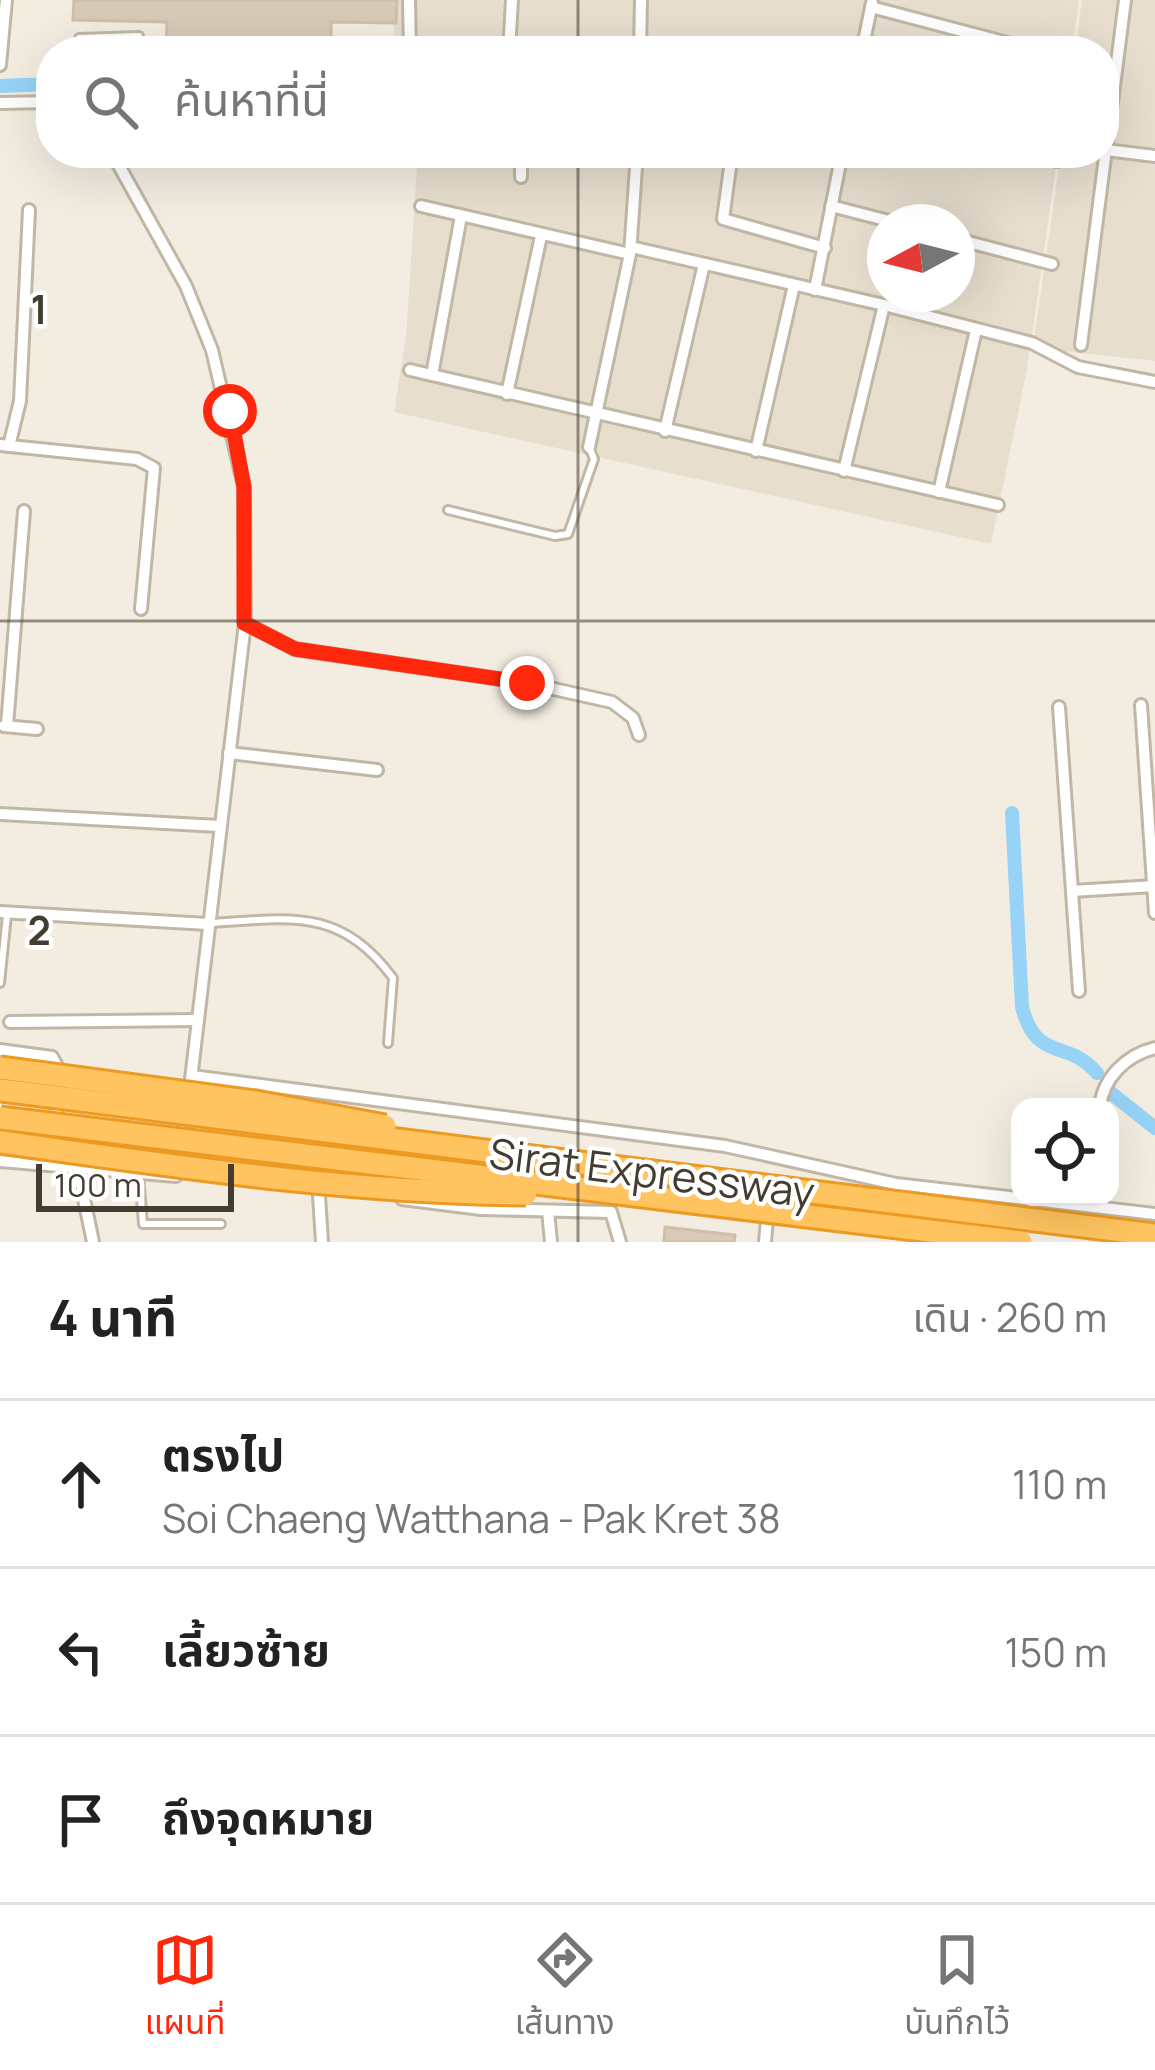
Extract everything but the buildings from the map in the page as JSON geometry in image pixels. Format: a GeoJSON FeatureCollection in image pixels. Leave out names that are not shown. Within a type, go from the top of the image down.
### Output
{"type":"FeatureCollection","features":[{"type":"Feature","properties":{"kind":"highway"},"geometry":{"type":"LineString","coordinates":[[0,1068],[256,1102],[513,1155]]}},
{"type":"Feature","properties":{"kind":"highway"},"geometry":{"type":"LineString","coordinates":[[0,1090],[147,1124]]}},
{"type":"Feature","properties":{"kind":"highway"},"geometry":{"type":"LineString","coordinates":[[0,1118],[147,1124]]}},
{"type":"Feature","properties":{"kind":"highway","name":"Sirat Expressway"},"geometry":{"type":"LineString","coordinates":[[147,1124],[513,1155],[1155,1234]]}},
{"type":"Feature","properties":{"kind":"highway","name":"Sirat Expressway"},"geometry":{"type":"LineString","coordinates":[[147,1124],[623,1194],[1021,1242]]}},
{"type":"Feature","properties":{"kind":"highway"},"geometry":{"type":"LineString","coordinates":[[0,1142],[215,1171],[454,1194],[623,1194]]}},
{"type":"Feature","properties":{"kind":"street"},"geometry":{"type":"LineString","coordinates":[[0,65],[6,0]]}},
{"type":"Feature","properties":{"kind":"street"},"geometry":{"type":"LineString","coordinates":[[410,0],[410,36]]}},
{"type":"Feature","properties":{"kind":"street"},"geometry":{"type":"LineString","coordinates":[[510,36],[512,0]]}},
{"type":"Feature","properties":{"kind":"street"},"geometry":{"type":"LineString","coordinates":[[640,36],[641,0]]}},
{"type":"Feature","properties":{"kind":"street"},"geometry":{"type":"LineString","coordinates":[[1119,47],[1125,0]]}},
{"type":"Feature","properties":{"kind":"street"},"geometry":{"type":"LineString","coordinates":[[865,36],[872,4],[985,36]]}},
{"type":"Feature","properties":{"kind":"street"},"geometry":{"type":"LineString","coordinates":[[0,103],[36,102]]}},
{"type":"Feature","properties":{"kind":"street"},"geometry":{"type":"LineString","coordinates":[[1119,152],[1155,156]]}},
{"type":"Feature","properties":{"kind":"street"},"geometry":{"type":"LineString","coordinates":[[0,1161],[176,1175],[192,1076],[244,623],[244,487],[224,391],[186,286],[120,168]]}},
{"type":"Feature","properties":{"kind":"street"},"geometry":{"type":"LineString","coordinates":[[521,168],[521,177]]}},
{"type":"Feature","properties":{"kind":"street"},"geometry":{"type":"LineString","coordinates":[[589,447],[630,251],[636,168]]}},
{"type":"Feature","properties":{"kind":"street"},"geometry":{"type":"LineString","coordinates":[[730,168],[723,219],[825,248]]}},
{"type":"Feature","properties":{"kind":"street"},"geometry":{"type":"LineString","coordinates":[[815,290],[839,168]]}},
{"type":"Feature","properties":{"kind":"street"},"geometry":{"type":"LineString","coordinates":[[1081,345],[1104,168]]}},
{"type":"Feature","properties":{"kind":"street"},"geometry":{"type":"LineString","coordinates":[[421,206],[541,236],[704,264],[867,301]]}},
{"type":"Feature","properties":{"kind":"street"},"geometry":{"type":"LineString","coordinates":[[831,206],[867,215]]}},
{"type":"Feature","properties":{"kind":"street"},"geometry":{"type":"LineString","coordinates":[[29,210],[20,401],[4,446],[137,458],[154,468],[142,609]]}},
{"type":"Feature","properties":{"kind":"street"},"geometry":{"type":"LineString","coordinates":[[432,375],[460,216]]}},
{"type":"Feature","properties":{"kind":"street"},"geometry":{"type":"LineString","coordinates":[[507,394],[541,236]]}},
{"type":"Feature","properties":{"kind":"street"},"geometry":{"type":"LineString","coordinates":[[975,244],[1052,264]]}},
{"type":"Feature","properties":{"kind":"street"},"geometry":{"type":"LineString","coordinates":[[665,431],[704,264]]}},
{"type":"Feature","properties":{"kind":"street"},"geometry":{"type":"LineString","coordinates":[[756,451],[794,285]]}},
{"type":"Feature","properties":{"kind":"street"},"geometry":{"type":"LineString","coordinates":[[844,471],[882,312]]}},
{"type":"Feature","properties":{"kind":"street"},"geometry":{"type":"LineString","coordinates":[[910,312],[1032,344],[1078,367],[1155,382]]}},
{"type":"Feature","properties":{"kind":"street"},"geometry":{"type":"LineString","coordinates":[[939,492],[976,330]]}},
{"type":"Feature","properties":{"kind":"street"},"geometry":{"type":"LineString","coordinates":[[410,370],[998,505]]}},
{"type":"Feature","properties":{"kind":"street"},"geometry":{"type":"LineString","coordinates":[[24,511],[7,633],[4,726],[37,729]]}},
{"type":"Feature","properties":{"kind":"street"},"geometry":{"type":"LineString","coordinates":[[244,623],[295,649],[527,683],[612,702],[633,718],[639,735]]}},
{"type":"Feature","properties":{"kind":"street"},"geometry":{"type":"LineString","coordinates":[[1141,705],[1155,913]]}},
{"type":"Feature","properties":{"kind":"street"},"geometry":{"type":"LineString","coordinates":[[1059,707],[1079,991]]}},
{"type":"Feature","properties":{"kind":"street"},"geometry":{"type":"LineString","coordinates":[[229,753],[376,770]]}},
{"type":"Feature","properties":{"kind":"street"},"geometry":{"type":"LineString","coordinates":[[0,814],[219,826]]}},
{"type":"Feature","properties":{"kind":"street"},"geometry":{"type":"LineString","coordinates":[[1072,890],[1154,886]]}},
{"type":"Feature","properties":{"kind":"street"},"geometry":{"type":"LineString","coordinates":[[3,912],[208,924]]}},
{"type":"Feature","properties":{"kind":"street"},"geometry":{"type":"LineString","coordinates":[[10,1022],[198,1019]]}},
{"type":"Feature","properties":{"kind":"street"},"geometry":{"type":"LineString","coordinates":[[1101,1098],[1102,1087],[1113,1072],[1155,1048]]}},
{"type":"Feature","properties":{"kind":"street"},"geometry":{"type":"LineString","coordinates":[[0,1050],[52,1057],[62,1068],[48,1166]]}},
{"type":"Feature","properties":{"kind":"street"},"geometry":{"type":"LineString","coordinates":[[192,1076],[773,1157],[896,1184],[1011,1194]]}},
{"type":"Feature","properties":{"kind":"street"},"geometry":{"type":"LineString","coordinates":[[0,1078],[60,1085],[124,1107],[147,1124]]}},
{"type":"Feature","properties":{"kind":"street"},"geometry":{"type":"LineString","coordinates":[[0,1108],[761,1199]]}},
{"type":"Feature","properties":{"kind":"street"},"geometry":{"type":"LineString","coordinates":[[179,1157],[302,1172],[317,1178],[322,1189],[322,1242]]}},
{"type":"Feature","properties":{"kind":"street"},"geometry":{"type":"LineString","coordinates":[[764,1242],[773,1157]]}},
{"type":"Feature","properties":{"kind":"street"},"geometry":{"type":"LineString","coordinates":[[78,1170],[93,1242]]}},
{"type":"Feature","properties":{"kind":"street"},"geometry":{"type":"LineString","coordinates":[[322,1189],[481,1209],[611,1212],[620,1242]]}},
{"type":"Feature","properties":{"kind":"street"},"geometry":{"type":"LineString","coordinates":[[1089,1242],[1091,1206]]}},
{"type":"Feature","properties":{"kind":"street"},"geometry":{"type":"LineString","coordinates":[[1116,1206],[1155,1214]]}},
{"type":"Feature","properties":{"kind":"street"},"geometry":{"type":"LineString","coordinates":[[548,1211],[551,1242]]}},
{"type":"Feature","properties":{"kind":"lane"},"geometry":{"type":"LineString","coordinates":[[448,510],[555,536],[568,534],[593,459],[589,447]]}},
{"type":"Feature","properties":{"kind":"lane"},"geometry":{"type":"LineString","coordinates":[[0,983],[3,912]]}},
{"type":"Feature","properties":{"kind":"lane"},"geometry":{"type":"LineString","coordinates":[[208,924],[316,920],[359,940],[393,978],[388,1042]]}},
{"type":"Feature","properties":{"kind":"lane"},"geometry":{"type":"LineString","coordinates":[[139,1174],[143,1224],[221,1224]]}},
{"type":"Feature","properties":{"kind":"shaded area"},"geometry":{"type":"Polygon","coordinates":[[[395,0],[1079,0],[1074,36],[394,36],[395,0]]]}},
{"type":"Feature","properties":{"kind":"shaded area"},"geometry":{"type":"Polygon","coordinates":[[[1082,0],[1155,0],[1155,361],[1033,348],[1059,168],[1119,168],[1119,36],[1077,36],[1082,0]]]}},
{"type":"Feature","properties":{"kind":"shaded area"},"geometry":{"type":"Polygon","coordinates":[[[417,168],[1056,168],[1027,369],[991,544],[394,412],[406,337],[417,168]]]}},
{"type":"Feature","properties":{"kind":"waterway"},"geometry":{"type":"LineString","coordinates":[[0,86],[36,85]]}},
{"type":"Feature","properties":{"kind":"waterway"},"geometry":{"type":"LineString","coordinates":[[1012,813],[1022,1007],[1028,1025],[1044,1044],[1075,1056],[1097,1073]]}},
{"type":"Feature","properties":{"kind":"waterway"},"geometry":{"type":"LineString","coordinates":[[1111,1093],[1155,1128]]}},
{"type":"Feature","properties":{"kind":"route"},"geometry":{"type":"LineString","coordinates":[[230,411],[244,487],[248,556],[244,623],[295,649],[527,683]]}}]}
